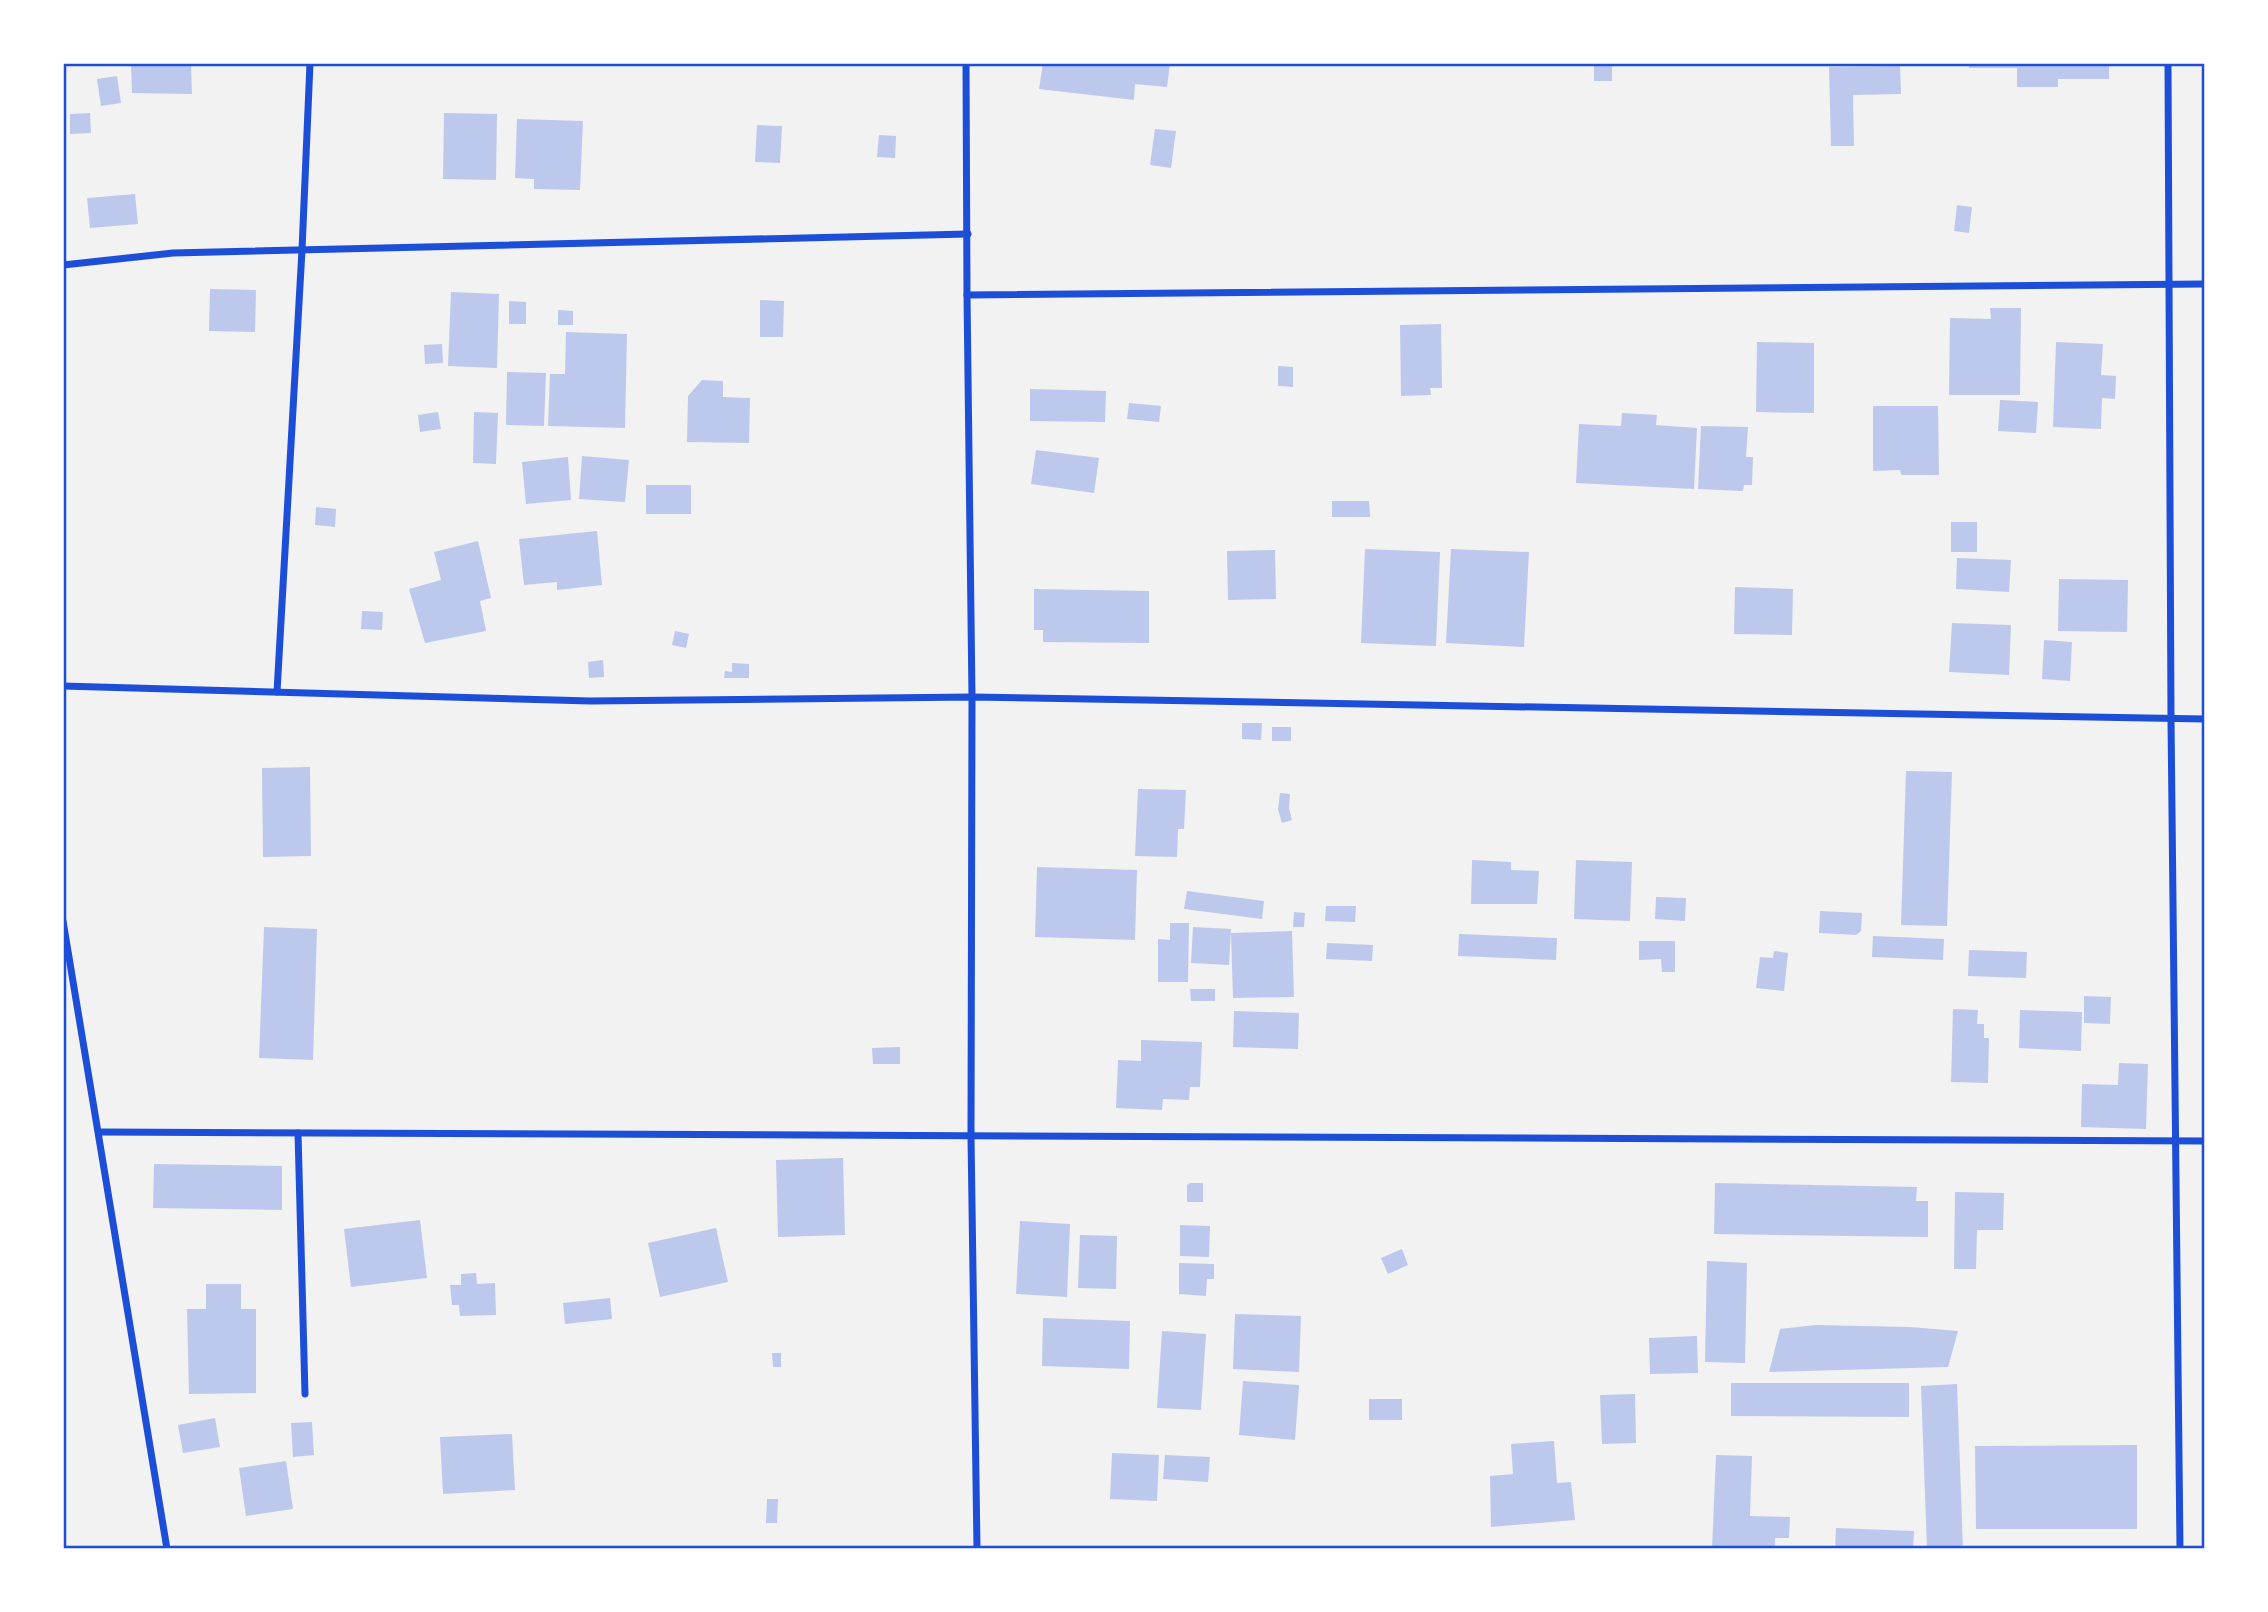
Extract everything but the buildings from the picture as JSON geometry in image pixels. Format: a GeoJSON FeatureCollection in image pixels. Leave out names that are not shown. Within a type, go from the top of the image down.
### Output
{"type":"FeatureCollection","features":[{"type":"Feature","properties":{"kind":"street"},"geometry":{"type":"LineString","coordinates":[[277,692],[310,63]]}},
{"type":"Feature","properties":{"kind":"street"},"geometry":{"type":"LineString","coordinates":[[966,63],[972,697],[971,1136],[977,1549]]}},
{"type":"Feature","properties":{"kind":"street"},"geometry":{"type":"LineString","coordinates":[[2168,63],[2171,719],[2180,1549]]}},
{"type":"Feature","properties":{"kind":"street"},"geometry":{"type":"LineString","coordinates":[[63,265],[173,253],[968,234]]}},
{"type":"Feature","properties":{"kind":"street"},"geometry":{"type":"LineString","coordinates":[[967,295],[2205,284]]}},
{"type":"Feature","properties":{"kind":"street"},"geometry":{"type":"LineString","coordinates":[[63,686],[591,701],[972,697],[2205,719]]}},
{"type":"Feature","properties":{"kind":"street"},"geometry":{"type":"LineString","coordinates":[[63,921],[167,1549]]}},
{"type":"Feature","properties":{"kind":"street"},"geometry":{"type":"LineString","coordinates":[[99,1132],[2205,1141]]}},
{"type":"Feature","properties":{"kind":"street"},"geometry":{"type":"LineString","coordinates":[[298,1133],[306,1394]]}}]}
